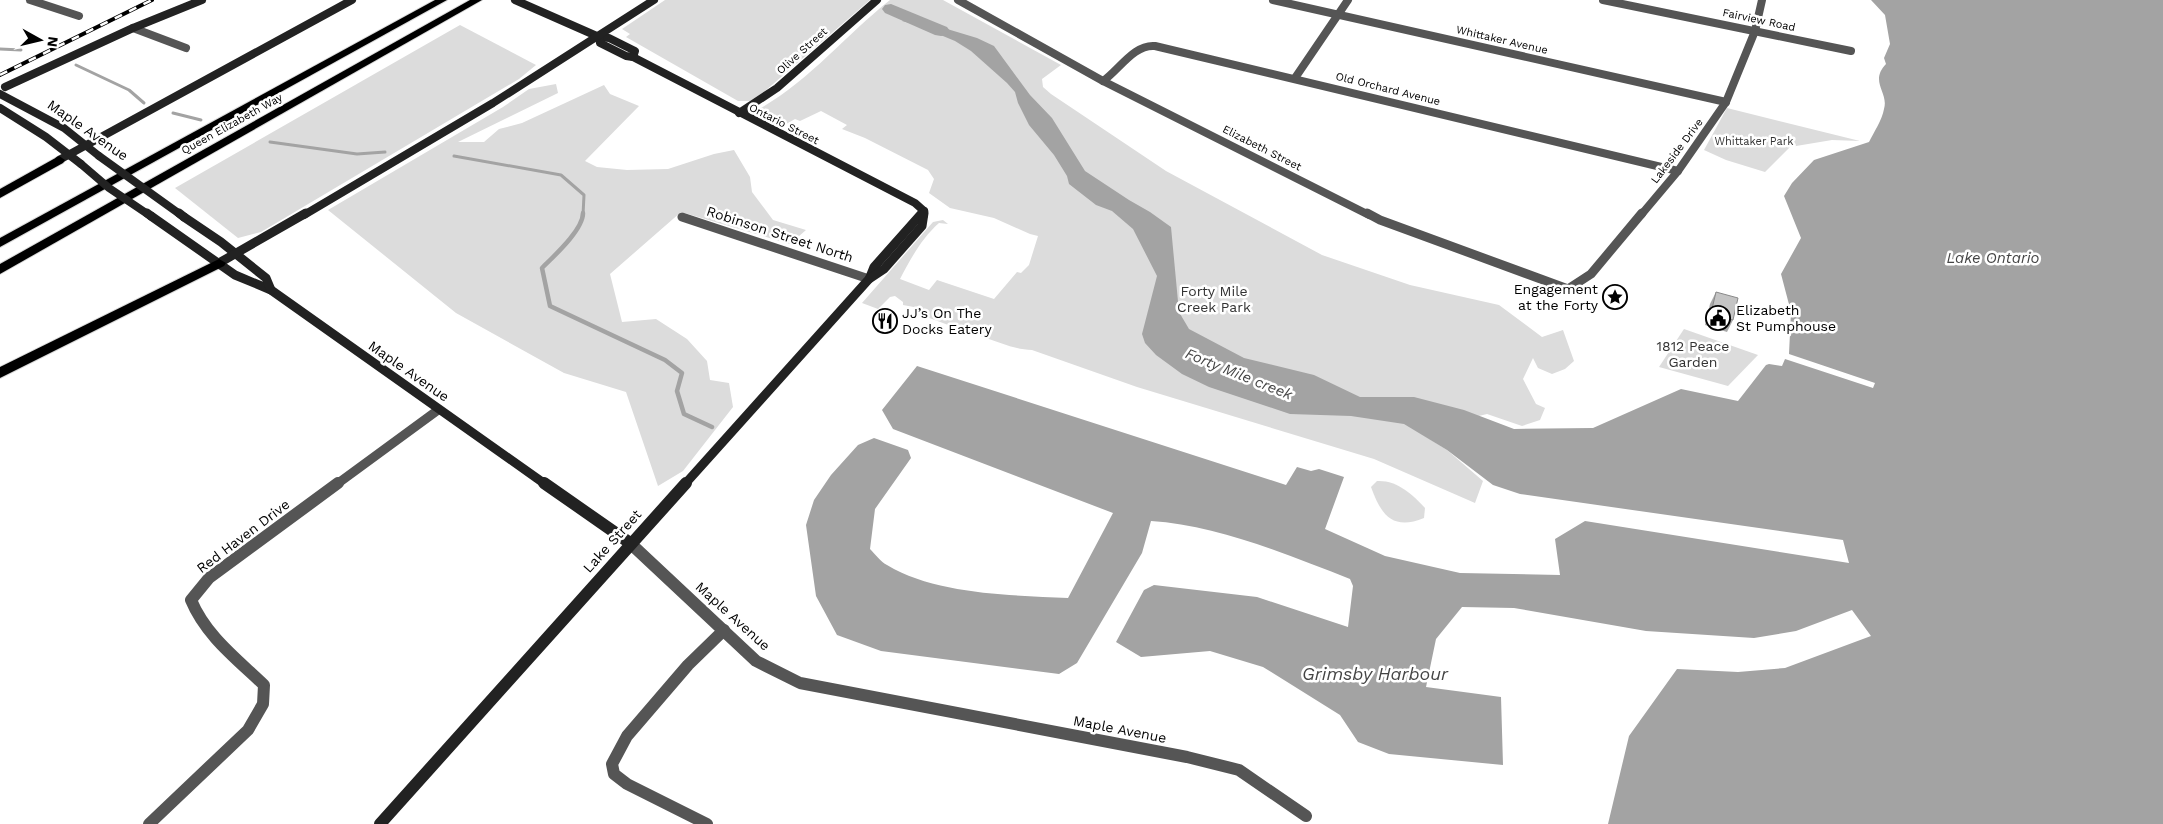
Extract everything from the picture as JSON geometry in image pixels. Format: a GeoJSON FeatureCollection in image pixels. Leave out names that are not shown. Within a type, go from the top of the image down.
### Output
{"type":"FeatureCollection","features":[{"type":"Feature","properties":{"kind":"highway","name":"Queen Elizabeth Way"},"geometry":{"type":"LineString","coordinates":[[0,243],[442,0]]}},
{"type":"Feature","properties":{"kind":"highway","name":"Queen Elizabeth Way"},"geometry":{"type":"LineString","coordinates":[[0,270],[477,0]]}},
{"type":"Feature","properties":{"kind":"highway"},"geometry":{"type":"LineString","coordinates":[[0,194],[64,157]]}},
{"type":"Feature","properties":{"kind":"highway"},"geometry":{"type":"LineString","coordinates":[[0,373],[219,263]]}},
{"type":"Feature","properties":{"kind":"street"},"geometry":{"type":"LineString","coordinates":[[30,0],[79,16]]}},
{"type":"Feature","properties":{"kind":"street"},"geometry":{"type":"LineString","coordinates":[[2,91],[134,28],[202,0]]}},
{"type":"Feature","properties":{"kind":"street"},"geometry":{"type":"LineString","coordinates":[[64,157],[352,0]]}},
{"type":"Feature","properties":{"kind":"street"},"geometry":{"type":"LineString","coordinates":[[219,263],[412,153],[599,38],[654,0]]}},
{"type":"Feature","properties":{"kind":"street","name":"Olive Street"},"geometry":{"type":"LineString","coordinates":[[739,113],[777,88],[877,0]]}},
{"type":"Feature","properties":{"kind":"street","name":"Elizabeth Street"},"geometry":{"type":"LineString","coordinates":[[958,0],[1103,81],[1380,220],[1568,289]]}},
{"type":"Feature","properties":{"kind":"street","name":"Whittaker Avenue"},"geometry":{"type":"LineString","coordinates":[[1272,0],[1726,102]]}},
{"type":"Feature","properties":{"kind":"street"},"geometry":{"type":"LineString","coordinates":[[1295,78],[1348,0]]}},
{"type":"Feature","properties":{"kind":"street","name":"Fairview Road"},"geometry":{"type":"LineString","coordinates":[[1603,0],[1851,51]]}},
{"type":"Feature","properties":{"kind":"street","name":"Lakeside Drive"},"geometry":{"type":"LineString","coordinates":[[1568,289],[1591,274],[1678,171],[1726,102],[1755,31],[1762,0]]}},
{"type":"Feature","properties":{"kind":"street","name":"Ontario Street"},"geometry":{"type":"LineString","coordinates":[[517,1],[599,38],[600,43],[626,56],[634,57],[915,203],[924,211]]}},
{"type":"Feature","properties":{"kind":"street"},"geometry":{"type":"LineString","coordinates":[[134,28],[186,48]]}},
{"type":"Feature","properties":{"kind":"street","name":"Old Orchard Avenue"},"geometry":{"type":"LineString","coordinates":[[1103,81],[1111,76],[1138,50],[1150,46],[1295,78],[1678,171]]}},
{"type":"Feature","properties":{"kind":"street","name":"Maple Avenue"},"geometry":{"type":"LineString","coordinates":[[2,91],[64,128],[99,156],[236,253],[266,278],[271,290]]}},
{"type":"Feature","properties":{"kind":"street","name":"Maple Avenue"},"geometry":{"type":"LineString","coordinates":[[2,109],[64,157],[81,164],[109,188],[235,275],[271,290],[438,410],[619,534],[756,661],[800,683],[1188,757],[1239,770],[1306,816]]}},
{"type":"Feature","properties":{"kind":"street","name":"Lake Street"},"geometry":{"type":"LineString","coordinates":[[380,824],[630,543],[869,279],[884,269],[922,226],[924,211]]}},
{"type":"Feature","properties":{"kind":"street","name":"Robinson Street North"},"geometry":{"type":"LineString","coordinates":[[682,216],[869,279]]}},
{"type":"Feature","properties":{"kind":"street","name":"Red Haven Drive"},"geometry":{"type":"LineString","coordinates":[[149,824],[248,730],[263,704],[264,686],[217,639],[194,612],[191,600],[209,578],[438,410]]}},
{"type":"Feature","properties":{"kind":"street"},"geometry":{"type":"LineString","coordinates":[[707,824],[627,784],[614,774],[612,764],[627,736],[688,665],[724,630]]}},
{"type":"Feature","properties":{"kind":"green space"},"geometry":{"type":"Polygon","coordinates":[[[665,0],[870,0],[765,91],[750,101],[738,101],[626,37],[630,34],[622,29],[665,0]]]}},
{"type":"Feature","properties":{"kind":"green space","name":"Forty Mile Creek Park"},"geometry":{"type":"Polygon","coordinates":[[[890,0],[943,0],[1061,65],[1042,79],[1043,87],[1051,94],[1166,171],[1322,255],[1410,285],[1499,305],[1542,337],[1563,330],[1574,361],[1565,369],[1552,374],[1538,368],[1533,358],[1523,379],[1536,404],[1545,408],[1540,420],[1522,426],[1487,414],[1417,431],[1447,450],[1483,481],[1475,503],[1374,459],[1137,387],[1032,350],[1009,346],[942,323],[916,313],[919,308],[903,305],[903,302],[895,296],[890,297],[878,309],[862,303],[933,222],[943,220],[948,224],[939,223],[927,235],[900,279],[929,290],[937,280],[994,299],[1017,272],[1021,273],[1029,265],[1038,236],[994,218],[950,208],[929,193],[934,179],[928,170],[865,138],[842,129],[847,125],[821,111],[800,121],[795,119],[781,127],[759,115],[758,111],[761,108],[796,84],[890,0]]]}},
{"type":"Feature","properties":{"kind":"green space"},"geometry":{"type":"Polygon","coordinates":[[[460,25],[536,65],[519,79],[261,232],[238,238],[175,188],[460,25]]]}},
{"type":"Feature","properties":{"kind":"green space"},"geometry":{"type":"Polygon","coordinates":[[[556,84],[558,93],[458,142],[484,142],[499,129],[522,123],[604,85],[610,94],[639,106],[585,161],[597,167],[627,170],[668,169],[714,154],[734,150],[750,177],[752,192],[773,220],[806,230],[790,244],[681,212],[610,274],[622,322],[656,319],[687,339],[707,361],[710,380],[729,383],[733,407],[683,471],[658,486],[626,392],[564,373],[456,313],[328,210],[503,107],[529,89],[556,84]]]}},
{"type":"Feature","properties":{"kind":"green space","name":"Whittaker Park"},"geometry":{"type":"Polygon","coordinates":[[[1727,108],[1860,141],[1832,140],[1790,147],[1765,172],[1726,160],[1704,150],[1727,108]]]}},
{"type":"Feature","properties":{"kind":"green space","name":"1812 Peace Garden"},"geometry":{"type":"Polygon","coordinates":[[[1684,329],[1758,355],[1728,386],[1659,367],[1684,329]]]}},
{"type":"Feature","properties":{"kind":"green space"},"geometry":{"type":"Polygon","coordinates":[[[1377,481],[1398,485],[1404,489],[1425,508],[1424,518],[1404,523],[1390,518],[1379,505],[1371,487],[1377,481]]]}},
{"type":"Feature","properties":{"kind":"water","name":"Lake Ontario"},"geometry":{"type":"Polygon","coordinates":[[[1871,0],[2163,0],[2163,824],[1608,824],[1629,736],[1677,669],[1738,672],[1785,668],[1871,636],[1852,610],[1796,631],[1754,638],[1646,631],[1514,608],[1462,607],[1436,639],[1426,687],[1501,697],[1503,765],[1389,754],[1358,742],[1340,715],[1263,667],[1210,651],[1141,657],[1116,642],[1144,590],[1154,585],[1257,597],[1348,627],[1353,586],[1350,579],[1252,542],[1201,528],[1151,521],[1142,553],[1077,663],[1059,674],[881,651],[837,635],[816,596],[806,525],[814,500],[831,475],[858,445],[874,438],[908,450],[911,458],[875,509],[870,549],[887,565],[907,575],[928,582],[975,592],[1068,598],[1113,513],[893,429],[882,410],[917,366],[1286,485],[1297,467],[1311,471],[1319,469],[1344,477],[1325,529],[1385,556],[1460,573],[1560,575],[1555,539],[1585,521],[1849,563],[1843,540],[1520,494],[1493,485],[1447,450],[1404,424],[1351,416],[1290,414],[1209,387],[1182,374],[1156,355],[1145,343],[1142,334],[1157,276],[1133,229],[1112,211],[1096,205],[1069,184],[1067,176],[1054,155],[1029,125],[1018,103],[1015,92],[1007,83],[971,51],[955,41],[902,21],[913,14],[924,22],[977,38],[994,46],[1030,95],[1052,118],[1085,171],[1171,227],[1179,312],[1189,329],[1244,358],[1314,375],[1360,397],[1414,397],[1464,410],[1514,429],[1593,428],[1681,389],[1738,401],[1766,365],[1782,366],[1785,359],[1873,388],[1875,383],[1789,354],[1791,312],[1781,274],[1801,238],[1784,196],[1792,183],[1814,160],[1869,142],[1883,113],[1885,103],[1879,76],[1886,64],[1884,58],[1890,44],[1885,15],[1871,0]]]}},
{"type":"Feature","properties":{"kind":"building"},"geometry":{"type":"Polygon","coordinates":[[[1716,292],[1738,298],[1733,320],[1711,313],[1716,292]]]}},
{"type":"Feature","properties":{"kind":"waterway","name":"Forty Mile creek"},"geometry":{"type":"LineString","coordinates":[[891,9],[941,31]]}},
{"type":"Feature","properties":{"kind":"waterway"},"geometry":{"type":"LineString","coordinates":[[0,49],[21,50]]}},
{"type":"Feature","properties":{"kind":"waterway"},"geometry":{"type":"LineString","coordinates":[[76,65],[129,90],[144,103]]}},
{"type":"Feature","properties":{"kind":"waterway"},"geometry":{"type":"LineString","coordinates":[[173,113],[201,120]]}},
{"type":"Feature","properties":{"kind":"waterway"},"geometry":{"type":"LineString","coordinates":[[270,142],[357,154],[385,152]]}},
{"type":"Feature","properties":{"kind":"waterway"},"geometry":{"type":"LineString","coordinates":[[454,156],[561,175],[584,195],[583,215]]}},
{"type":"Feature","properties":{"kind":"waterway"},"geometry":{"type":"LineString","coordinates":[[583,213],[582,220],[573,235],[542,268],[550,306],[665,360],[682,373],[677,391],[684,414],[712,427]]}},
{"type":"Feature","properties":{"kind":"railway"},"geometry":{"type":"LineString","coordinates":[[0,75],[152,0]]}},
{"type":"Feature","properties":{"kind":"place","name":"Engagement at the Forty"},"geometry":{"type":"Point","coordinates":[1615,297]}},
{"type":"Feature","properties":{"kind":"place","name":"Elizabeth St Pumphouse"},"geometry":{"type":"Point","coordinates":[1718,318]}},
{"type":"Feature","properties":{"kind":"place","name":"JJ’s On The Docks Eatery"},"geometry":{"type":"Point","coordinates":[885,321]}},
{"type":"Feature","properties":{"kind":"water label","name":"Grimsby Harbour"},"geometry":{"type":"Point","coordinates":[1375,673]}}]}
